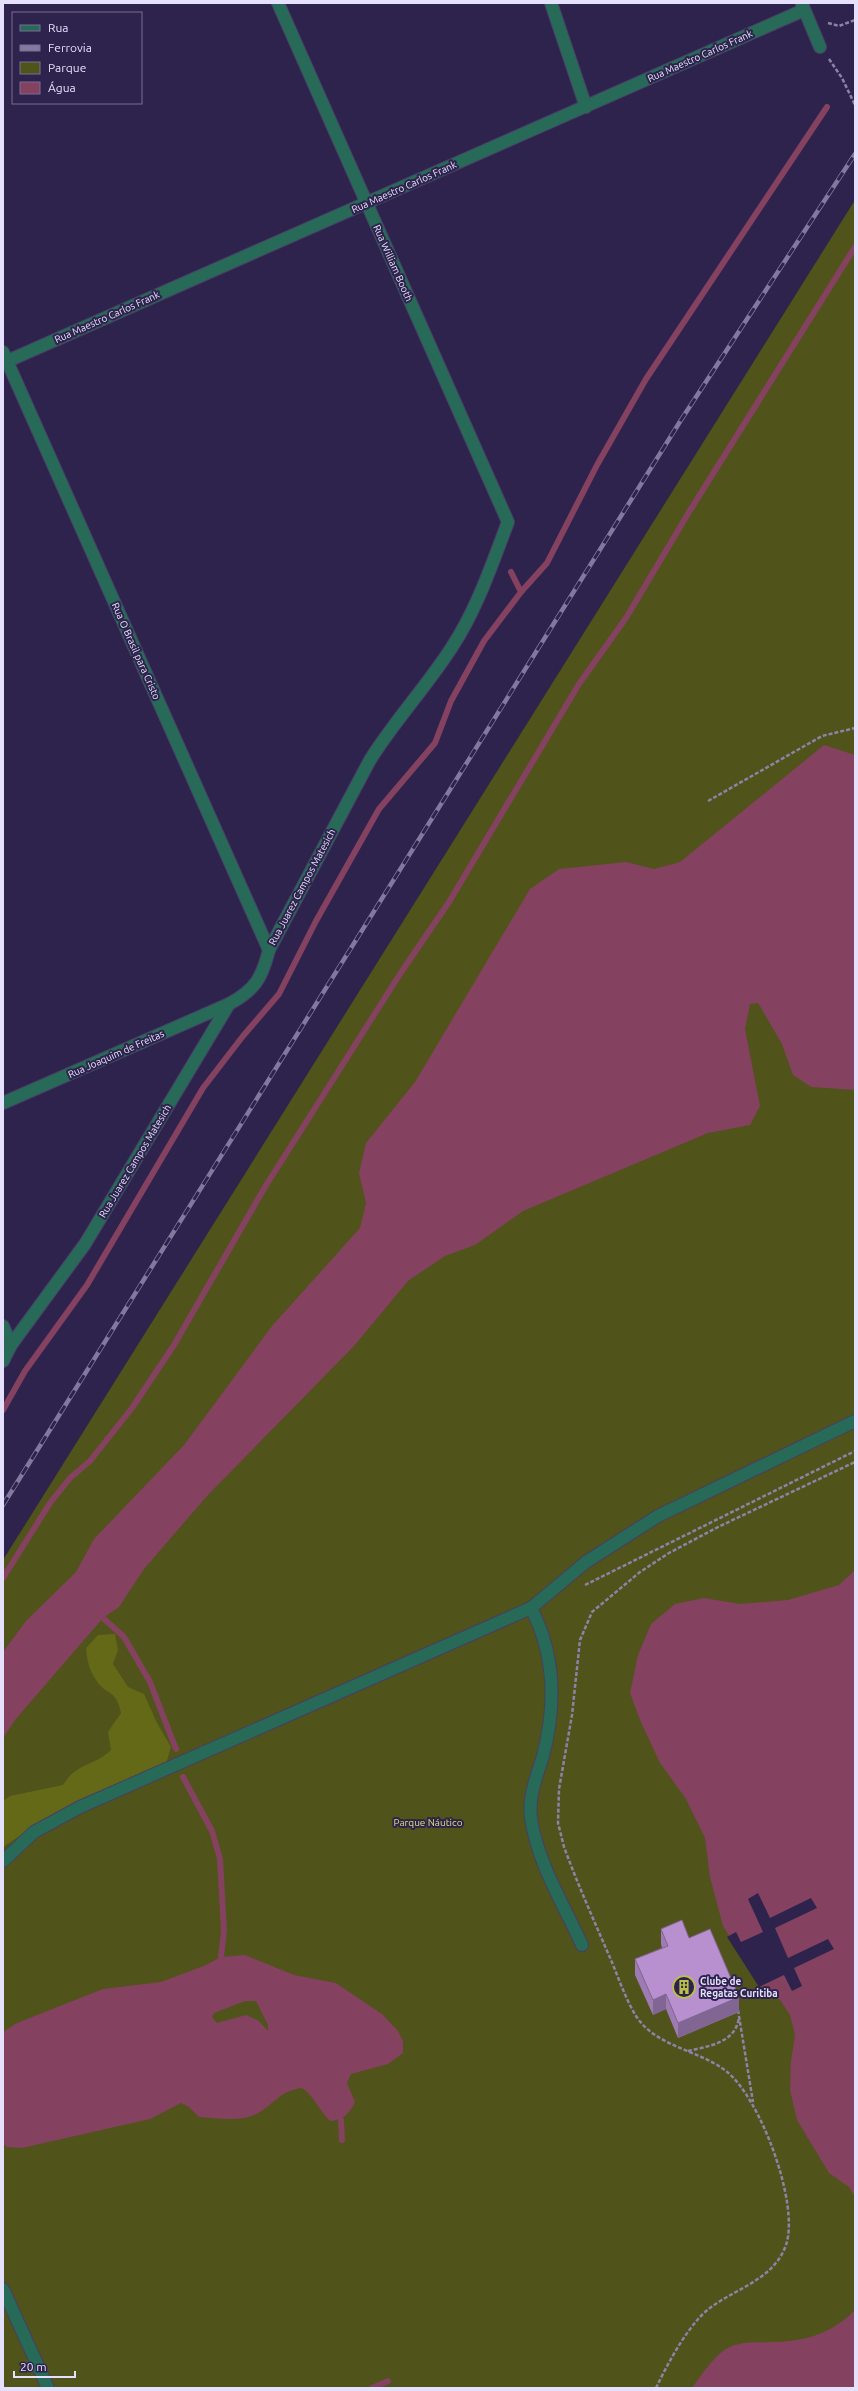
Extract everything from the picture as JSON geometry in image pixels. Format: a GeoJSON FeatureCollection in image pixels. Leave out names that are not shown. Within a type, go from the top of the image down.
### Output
{"type":"FeatureCollection","features":[{"type":"Feature","properties":{"kind":"street","name":"Rua William Booth"},"geometry":{"type":"LineString","coordinates":[[278,3],[508,522]]}},
{"type":"Feature","properties":{"kind":"street"},"geometry":{"type":"LineString","coordinates":[[551,3],[586,107]]}},
{"type":"Feature","properties":{"kind":"street","name":"Rua Maestro Carlos Frank"},"geometry":{"type":"LineString","coordinates":[[4,359],[586,107],[803,7]]}},
{"type":"Feature","properties":{"kind":"street"},"geometry":{"type":"LineString","coordinates":[[803,7],[820,47]]}},
{"type":"Feature","properties":{"kind":"street","name":"Rua O Brasil para Cristo"},"geometry":{"type":"LineString","coordinates":[[4,359],[268,950]]}},
{"type":"Feature","properties":{"kind":"street","name":"Rua Juarez Campos Matesich"},"geometry":{"type":"LineString","coordinates":[[3,1361],[11,1345],[84,1244],[229,1004],[250,990],[258,980],[268,950],[370,760],[384,736],[452,647],[483,587],[508,522]]}},
{"type":"Feature","properties":{"kind":"street","name":"Rua Joaquim de Freitas"},"geometry":{"type":"LineString","coordinates":[[3,1103],[229,1004]]}},
{"type":"Feature","properties":{"kind":"street"},"geometry":{"type":"LineString","coordinates":[[3,1326],[11,1345]]}},
{"type":"Feature","properties":{"kind":"street"},"geometry":{"type":"LineString","coordinates":[[3,1861],[34,1832],[80,1807],[531,1608],[586,1562],[658,1516],[855,1422]]}},
{"type":"Feature","properties":{"kind":"street"},"geometry":{"type":"LineString","coordinates":[[531,1608],[542,1630],[549,1655],[551,1679],[550,1714],[543,1754],[532,1792],[531,1817],[537,1843],[552,1881],[582,1945]]}},
{"type":"Feature","properties":{"kind":"street"},"geometry":{"type":"LineString","coordinates":[[3,2289],[48,2388]]}},
{"type":"Feature","properties":{"kind":"path"},"geometry":{"type":"LineString","coordinates":[[803,7],[830,24],[839,26],[855,20]]}},
{"type":"Feature","properties":{"kind":"path"},"geometry":{"type":"LineString","coordinates":[[820,47],[842,78],[855,105]]}},
{"type":"Feature","properties":{"kind":"path"},"geometry":{"type":"LineString","coordinates":[[708,801],[822,736],[855,728]]}},
{"type":"Feature","properties":{"kind":"path"},"geometry":{"type":"LineString","coordinates":[[582,1587],[855,1451]]}},
{"type":"Feature","properties":{"kind":"path"},"geometry":{"type":"LineString","coordinates":[[656,2388],[698,2318],[716,2303],[758,2279],[775,2266],[786,2245],[789,2225],[781,2181],[767,2134],[753,2103],[727,2071],[709,2060],[688,2052],[660,2037],[636,2017],[575,1875],[558,1823],[559,1789],[572,1715],[580,1640],[592,1612],[640,1572],[669,1553],[718,1527],[855,1462]]}},
{"type":"Feature","properties":{"kind":"path"},"geometry":{"type":"LineString","coordinates":[[736,2006],[739,2012],[753,2103]]}},
{"type":"Feature","properties":{"kind":"path"},"geometry":{"type":"LineString","coordinates":[[688,2052],[717,2044],[735,2032],[739,2012]]}},
{"type":"Feature","properties":{"kind":"green space","name":"Parque Náutico"},"geometry":{"type":"Polygon","coordinates":[[[855,200],[855,2388],[3,2388],[3,1560],[855,200]]]}},
{"type":"Feature","properties":{"kind":"shaded area"},"geometry":{"type":"Polygon","coordinates":[[[115,1634],[118,1650],[113,1664],[128,1687],[144,1694],[157,1723],[171,1747],[165,1767],[41,1822],[3,1847],[3,1801],[10,1796],[63,1785],[74,1772],[99,1759],[111,1750],[108,1732],[121,1713],[117,1700],[100,1685],[94,1676],[89,1665],[86,1648],[98,1635],[115,1634]]]}},
{"type":"Feature","properties":{"kind":"water"},"geometry":{"type":"Polygon","coordinates":[[[824,745],[855,755],[855,1090],[811,1087],[793,1075],[782,1044],[758,1003],[750,1004],[745,1029],[760,1106],[750,1125],[708,1133],[523,1211],[475,1245],[445,1256],[408,1281],[354,1346],[207,1496],[144,1569],[119,1607],[103,1618],[15,1720],[3,1738],[3,1652],[26,1621],[76,1572],[94,1539],[184,1445],[272,1326],[360,1228],[366,1203],[359,1173],[366,1143],[415,1082],[530,889],[559,869],[626,862],[654,869],[680,862],[824,745]]]}},
{"type":"Feature","properties":{"kind":"water"},"geometry":{"type":"Polygon","coordinates":[[[855,1570],[855,2197],[849,2187],[829,2173],[797,2120],[790,2090],[791,2061],[795,2035],[790,2015],[780,2000],[765,1991],[723,1926],[710,1877],[705,1838],[686,1799],[660,1763],[640,1720],[630,1693],[638,1655],[651,1624],[675,1604],[704,1598],[740,1604],[788,1600],[839,1585],[855,1570]]]}},
{"type":"Feature","properties":{"kind":"water"},"geometry":{"type":"Polygon","coordinates":[[[245,1955],[294,1975],[336,1983],[382,2014],[398,2031],[403,2041],[403,2053],[388,2064],[351,2074],[347,2083],[355,2102],[345,2116],[335,2120],[330,2121],[302,2088],[287,2092],[260,2112],[248,2117],[227,2119],[199,2117],[189,2107],[181,2103],[150,2119],[22,2148],[7,2147],[3,2144],[3,2032],[17,2023],[103,1989],[161,1982],[206,1965],[221,1957],[245,1955]],[[245,2001],[214,2013],[212,2017],[217,2023],[246,2015],[259,2021],[268,2031],[268,2025],[256,2001],[245,2001]]]}},
{"type":"Feature","properties":{"kind":"water"},"geometry":{"type":"Polygon","coordinates":[[[855,2310],[855,2388],[692,2388],[717,2356],[732,2346],[750,2342],[787,2341],[808,2338],[837,2325],[855,2310]]]}},
{"type":"Feature","properties":{"kind":"pier"},"geometry":{"type":"Polygon","coordinates":[[[758,1893],[770,1918],[811,1898],[817,1908],[775,1928],[788,1958],[828,1939],[834,1949],[794,1968],[802,1986],[792,1991],[784,1975],[759,1987],[727,1937],[736,1932],[741,1942],[763,1932],[748,1899],[758,1893]]]}},
{"type":"Feature","properties":{"kind":"building","name":"Clube de Regatas Curitiba"},"geometry":{"type":"Polygon","coordinates":[[[682,1920],[689,1938],[710,1929],[739,1997],[678,2023],[666,1994],[653,2000],[635,1959],[668,1946],[661,1929],[682,1920]]]}},
{"type":"Feature","properties":{"kind":"waterway"},"geometry":{"type":"LineString","coordinates":[[3,1410],[25,1371],[87,1285],[203,1088],[243,1036],[279,994],[316,921],[379,809],[435,743],[451,701],[484,641],[521,592],[547,563],[597,465],[646,379],[827,107]]}},
{"type":"Feature","properties":{"kind":"waterway"},"geometry":{"type":"LineString","coordinates":[[3,1578],[50,1503],[70,1478],[90,1461],[132,1408],[174,1345],[265,1187],[400,974],[449,902],[579,684],[626,618],[689,512],[855,247]]}},
{"type":"Feature","properties":{"kind":"waterway"},"geometry":{"type":"LineString","coordinates":[[511,572],[521,592]]}},
{"type":"Feature","properties":{"kind":"waterway"},"geometry":{"type":"LineString","coordinates":[[103,1618],[124,1637],[150,1682],[176,1749]]}},
{"type":"Feature","properties":{"kind":"waterway"},"geometry":{"type":"LineString","coordinates":[[183,1777],[212,1831],[220,1859],[224,1931],[221,1957]]}},
{"type":"Feature","properties":{"kind":"waterway"},"geometry":{"type":"LineString","coordinates":[[341,2120],[342,2140]]}},
{"type":"Feature","properties":{"kind":"waterway"},"geometry":{"type":"LineString","coordinates":[[372,2388],[388,2381]]}},
{"type":"Feature","properties":{"kind":"railway"},"geometry":{"type":"LineString","coordinates":[[3,1505],[681,420],[855,154]]}},
{"type":"Feature","properties":{"kind":"place","name":"Clube de Regatas Curitiba"},"geometry":{"type":"Point","coordinates":[684,1987]}}]}
